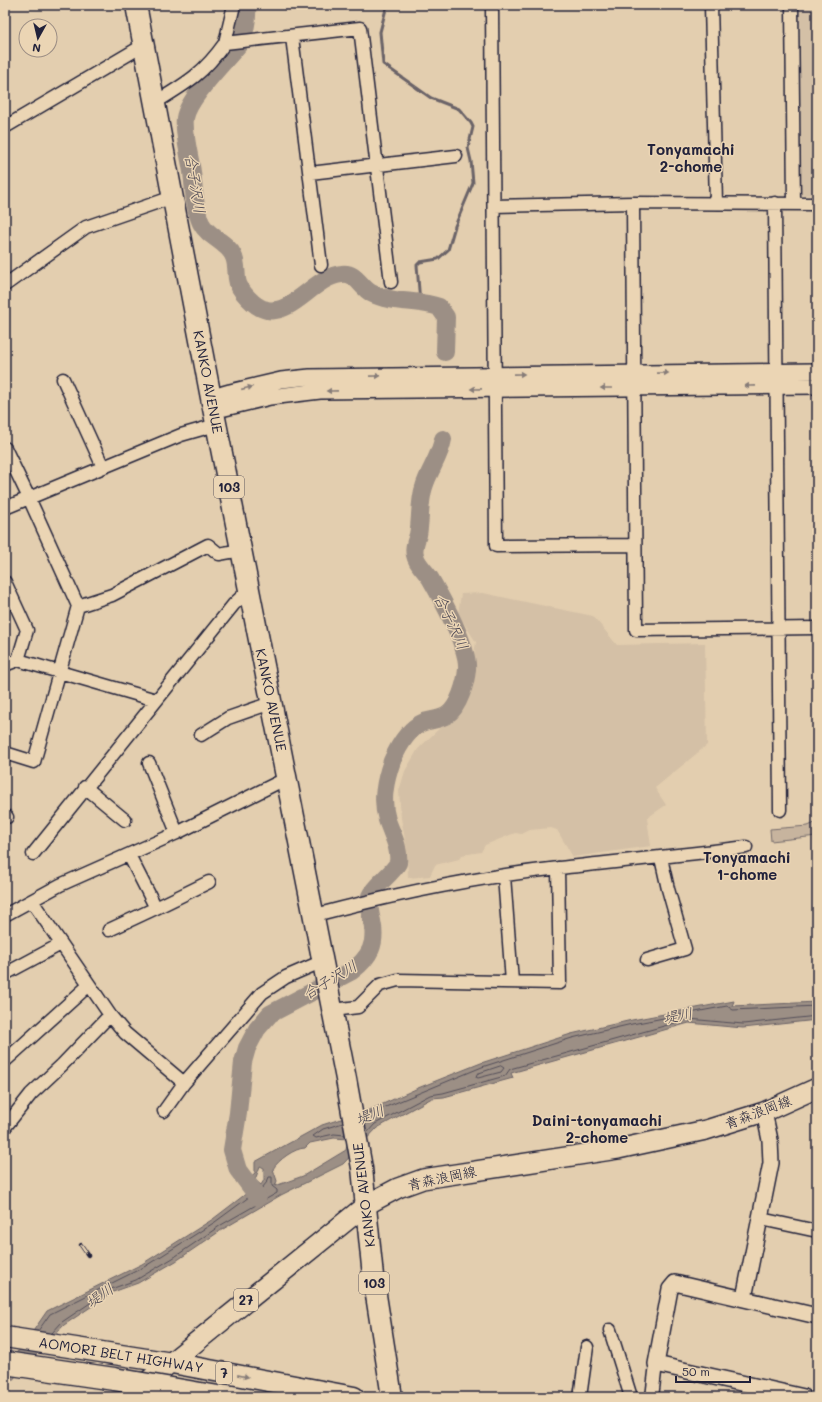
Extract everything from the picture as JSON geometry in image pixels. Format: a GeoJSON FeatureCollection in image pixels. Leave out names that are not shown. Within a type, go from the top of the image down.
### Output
{"type":"FeatureCollection","features":[{"type":"Feature","properties":{"kind":"highway","name":"KANKO AVENUE"},"geometry":{"type":"LineString","coordinates":[[136,5],[156,102],[216,425],[315,915],[349,1094],[362,1168],[373,1276],[392,1397]]}},
{"type":"Feature","properties":{"kind":"highway","name":"AOMORI BELT HIGHWAY"},"geometry":{"type":"LineString","coordinates":[[5,1337],[172,1363],[354,1397]]}},
{"type":"Feature","properties":{"kind":"highway"},"geometry":{"type":"LineString","coordinates":[[5,1363],[114,1378],[218,1397]]}},
{"type":"Feature","properties":{"kind":"main road","name":"青森浪岡線"},"geometry":{"type":"LineString","coordinates":[[128,1397],[172,1363],[251,1296],[366,1205],[398,1188],[423,1179],[618,1149],[706,1130],[764,1112],[817,1088]]}},
{"type":"Feature","properties":{"kind":"street"},"geometry":{"type":"LineString","coordinates":[[156,102],[191,81],[229,43],[234,5]]}},
{"type":"Feature","properties":{"kind":"street"},"geometry":{"type":"LineString","coordinates":[[492,5],[496,546],[634,545]]}},
{"type":"Feature","properties":{"kind":"street"},"geometry":{"type":"LineString","coordinates":[[711,5],[716,203]]}},
{"type":"Feature","properties":{"kind":"street"},"geometry":{"type":"LineString","coordinates":[[792,5],[794,204]]}},
{"type":"Feature","properties":{"kind":"street"},"geometry":{"type":"LineString","coordinates":[[229,43],[292,37],[360,28],[391,282]]}},
{"type":"Feature","properties":{"kind":"street"},"geometry":{"type":"LineString","coordinates":[[292,37],[321,265]]}},
{"type":"Feature","properties":{"kind":"street"},"geometry":{"type":"LineString","coordinates":[[5,126],[144,45]]}},
{"type":"Feature","properties":{"kind":"street"},"geometry":{"type":"LineString","coordinates":[[310,173],[456,156]]}},
{"type":"Feature","properties":{"kind":"street"},"geometry":{"type":"LineString","coordinates":[[5,285],[86,228],[173,196]]}},
{"type":"Feature","properties":{"kind":"street"},"geometry":{"type":"LineString","coordinates":[[494,206],[634,203],[817,204]]}},
{"type":"Feature","properties":{"kind":"street"},"geometry":{"type":"LineString","coordinates":[[634,203],[634,545],[636,630],[817,628]]}},
{"type":"Feature","properties":{"kind":"street"},"geometry":{"type":"LineString","coordinates":[[775,203],[777,628],[780,810]]}},
{"type":"Feature","properties":{"kind":"street"},"geometry":{"type":"LineString","coordinates":[[776,379],[817,371]]}},
{"type":"Feature","properties":{"kind":"street"},"geometry":{"type":"LineString","coordinates":[[212,403],[223,394],[230,392],[281,380],[310,377],[494,381],[776,379],[817,386]]}},
{"type":"Feature","properties":{"kind":"street"},"geometry":{"type":"LineString","coordinates":[[63,379],[103,468]]}},
{"type":"Feature","properties":{"kind":"street"},"geometry":{"type":"LineString","coordinates":[[5,508],[181,435],[216,425]]}},
{"type":"Feature","properties":{"kind":"street"},"geometry":{"type":"LineString","coordinates":[[5,448],[30,498],[78,606],[34,762],[5,753]]}},
{"type":"Feature","properties":{"kind":"street"},"geometry":{"type":"LineString","coordinates":[[78,606],[112,595],[208,545],[219,554],[241,550]]}},
{"type":"Feature","properties":{"kind":"street"},"geometry":{"type":"LineString","coordinates":[[5,582],[27,630],[18,660]]}},
{"type":"Feature","properties":{"kind":"street"},"geometry":{"type":"LineString","coordinates":[[33,854],[85,787],[234,604],[249,590]]}},
{"type":"Feature","properties":{"kind":"street"},"geometry":{"type":"LineString","coordinates":[[5,665],[18,660],[60,674],[156,700]]}},
{"type":"Feature","properties":{"kind":"street"},"geometry":{"type":"LineString","coordinates":[[201,735],[228,718],[271,703]]}},
{"type":"Feature","properties":{"kind":"street"},"geometry":{"type":"LineString","coordinates":[[149,762],[177,833]]}},
{"type":"Feature","properties":{"kind":"street"},"geometry":{"type":"LineString","coordinates":[[5,914],[60,885],[177,833],[287,778]]}},
{"type":"Feature","properties":{"kind":"street"},"geometry":{"type":"LineString","coordinates":[[85,787],[125,820]]}},
{"type":"Feature","properties":{"kind":"street"},"geometry":{"type":"LineString","coordinates":[[315,915],[394,895],[504,876],[558,868],[662,858],[746,847]]}},
{"type":"Feature","properties":{"kind":"street"},"geometry":{"type":"LineString","coordinates":[[129,855],[156,908]]}},
{"type":"Feature","properties":{"kind":"street"},"geometry":{"type":"LineString","coordinates":[[647,960],[685,949],[668,889],[662,858]]}},
{"type":"Feature","properties":{"kind":"street"},"geometry":{"type":"LineString","coordinates":[[332,1007],[358,1007],[380,985],[398,980],[560,983],[558,868]]}},
{"type":"Feature","properties":{"kind":"street"},"geometry":{"type":"LineString","coordinates":[[504,876],[512,982]]}},
{"type":"Feature","properties":{"kind":"street"},"geometry":{"type":"LineString","coordinates":[[109,930],[209,882]]}},
{"type":"Feature","properties":{"kind":"street"},"geometry":{"type":"LineString","coordinates":[[32,901],[88,986],[125,1033],[184,1083]]}},
{"type":"Feature","properties":{"kind":"street"},"geometry":{"type":"LineString","coordinates":[[5,974],[60,944]]}},
{"type":"Feature","properties":{"kind":"street"},"geometry":{"type":"LineString","coordinates":[[164,1111],[184,1083],[262,993],[286,977],[324,965]]}},
{"type":"Feature","properties":{"kind":"street"},"geometry":{"type":"LineString","coordinates":[[5,1061],[88,986]]}},
{"type":"Feature","properties":{"kind":"street"},"geometry":{"type":"LineString","coordinates":[[5,1127],[31,1094],[62,1065],[110,1015]]}},
{"type":"Feature","properties":{"kind":"street"},"geometry":{"type":"LineString","coordinates":[[744,1298],[771,1163],[770,1140],[764,1112]]}},
{"type":"Feature","properties":{"kind":"street"},"geometry":{"type":"LineString","coordinates":[[761,1219],[817,1231]]}},
{"type":"Feature","properties":{"kind":"street"},"geometry":{"type":"LineString","coordinates":[[652,1397],[656,1364],[670,1289],[675,1283],[817,1316]]}},
{"type":"Feature","properties":{"kind":"street"},"geometry":{"type":"LineString","coordinates":[[610,1330],[631,1397]]}},
{"type":"Feature","properties":{"kind":"street"},"geometry":{"type":"LineString","coordinates":[[580,1397],[587,1347]]}},
{"type":"Feature","properties":{"kind":"street"},"geometry":{"type":"LineString","coordinates":[[656,1364],[804,1397]]}},
{"type":"Feature","properties":{"kind":"shaded area"},"geometry":{"type":"Polygon","coordinates":[[[797,5],[817,5],[817,195],[798,195],[797,5]]]}},
{"type":"Feature","properties":{"kind":"shaded area"},"geometry":{"type":"Polygon","coordinates":[[[483,593],[593,616],[617,645],[705,643],[707,745],[655,788],[666,805],[647,818],[651,846],[573,857],[557,830],[551,828],[530,830],[522,834],[515,833],[485,845],[481,852],[462,855],[459,859],[435,865],[430,876],[408,878],[407,850],[401,818],[399,791],[405,771],[418,749],[449,719],[458,706],[471,673],[476,642],[458,614],[461,594],[483,593]]]}},
{"type":"Feature","properties":{"kind":"shaded area"},"geometry":{"type":"Polygon","coordinates":[[[817,822],[817,836],[771,841],[770,829],[808,826],[817,822]]]}},
{"type":"Feature","properties":{"kind":"water","name":"堤川"},"geometry":{"type":"Polygon","coordinates":[[[734,1001],[732,1006],[817,1002],[817,1020],[743,1028],[689,1023],[511,1073],[513,1078],[444,1097],[432,1098],[377,1128],[343,1164],[281,1195],[223,1229],[176,1261],[138,1283],[113,1292],[64,1325],[5,1388],[5,1360],[20,1350],[47,1311],[142,1264],[213,1219],[247,1193],[245,1181],[255,1173],[255,1162],[322,1125],[372,1109],[418,1088],[481,1063],[571,1034],[632,1020],[734,1001]],[[334,1138],[310,1143],[305,1148],[296,1150],[283,1158],[273,1169],[277,1181],[275,1186],[303,1176],[346,1150],[348,1139],[334,1138]],[[260,1166],[255,1180],[261,1185],[264,1180],[264,1168],[260,1166]]]}},
{"type":"Feature","properties":{"kind":"waterway","name":"合子沢川"},"geometry":{"type":"LineString","coordinates":[[247,5],[246,25],[240,43],[200,90],[193,100],[185,118],[186,138],[196,204],[201,223],[208,232],[230,250],[235,261],[237,279],[240,288],[252,302],[262,309],[277,310],[286,307],[332,276],[347,274],[351,275],[371,293],[379,296],[388,299],[422,303],[439,307],[446,317],[445,352]]}},
{"type":"Feature","properties":{"kind":"waterway"},"geometry":{"type":"LineString","coordinates":[[387,5],[380,32],[383,64],[431,98],[459,109],[473,127],[468,148],[473,183],[455,226],[448,250],[438,259],[420,262],[417,265],[420,303]]}},
{"type":"Feature","properties":{"kind":"waterway","name":"合子沢川"},"geometry":{"type":"LineString","coordinates":[[258,1197],[238,1170],[232,1150],[238,1113],[243,1062],[247,1048],[257,1029],[270,1014],[352,971],[368,955],[374,937],[369,899],[375,888],[398,863],[397,846],[387,820],[384,805],[387,776],[392,761],[397,750],[409,733],[424,722],[445,716],[451,711],[461,694],[465,681],[467,669],[466,660],[459,636],[441,597],[430,578],[417,562],[414,552],[419,529],[422,493],[442,446],[443,439]]}},
{"type":"Feature","properties":{"kind":"railway"},"geometry":{"type":"LineString","coordinates":[[81,1245],[88,1255]]}},
{"type":"Feature","properties":{"kind":"district","name":"Tonyamachi 2-chome"},"geometry":{"type":"Point","coordinates":[691,158]}},
{"type":"Feature","properties":{"kind":"district","name":"Tonyamachi 1-chome"},"geometry":{"type":"Point","coordinates":[747,866]}},
{"type":"Feature","properties":{"kind":"district","name":"Daini-tonyamachi 2-chome"},"geometry":{"type":"Point","coordinates":[597,1130]}}]}
